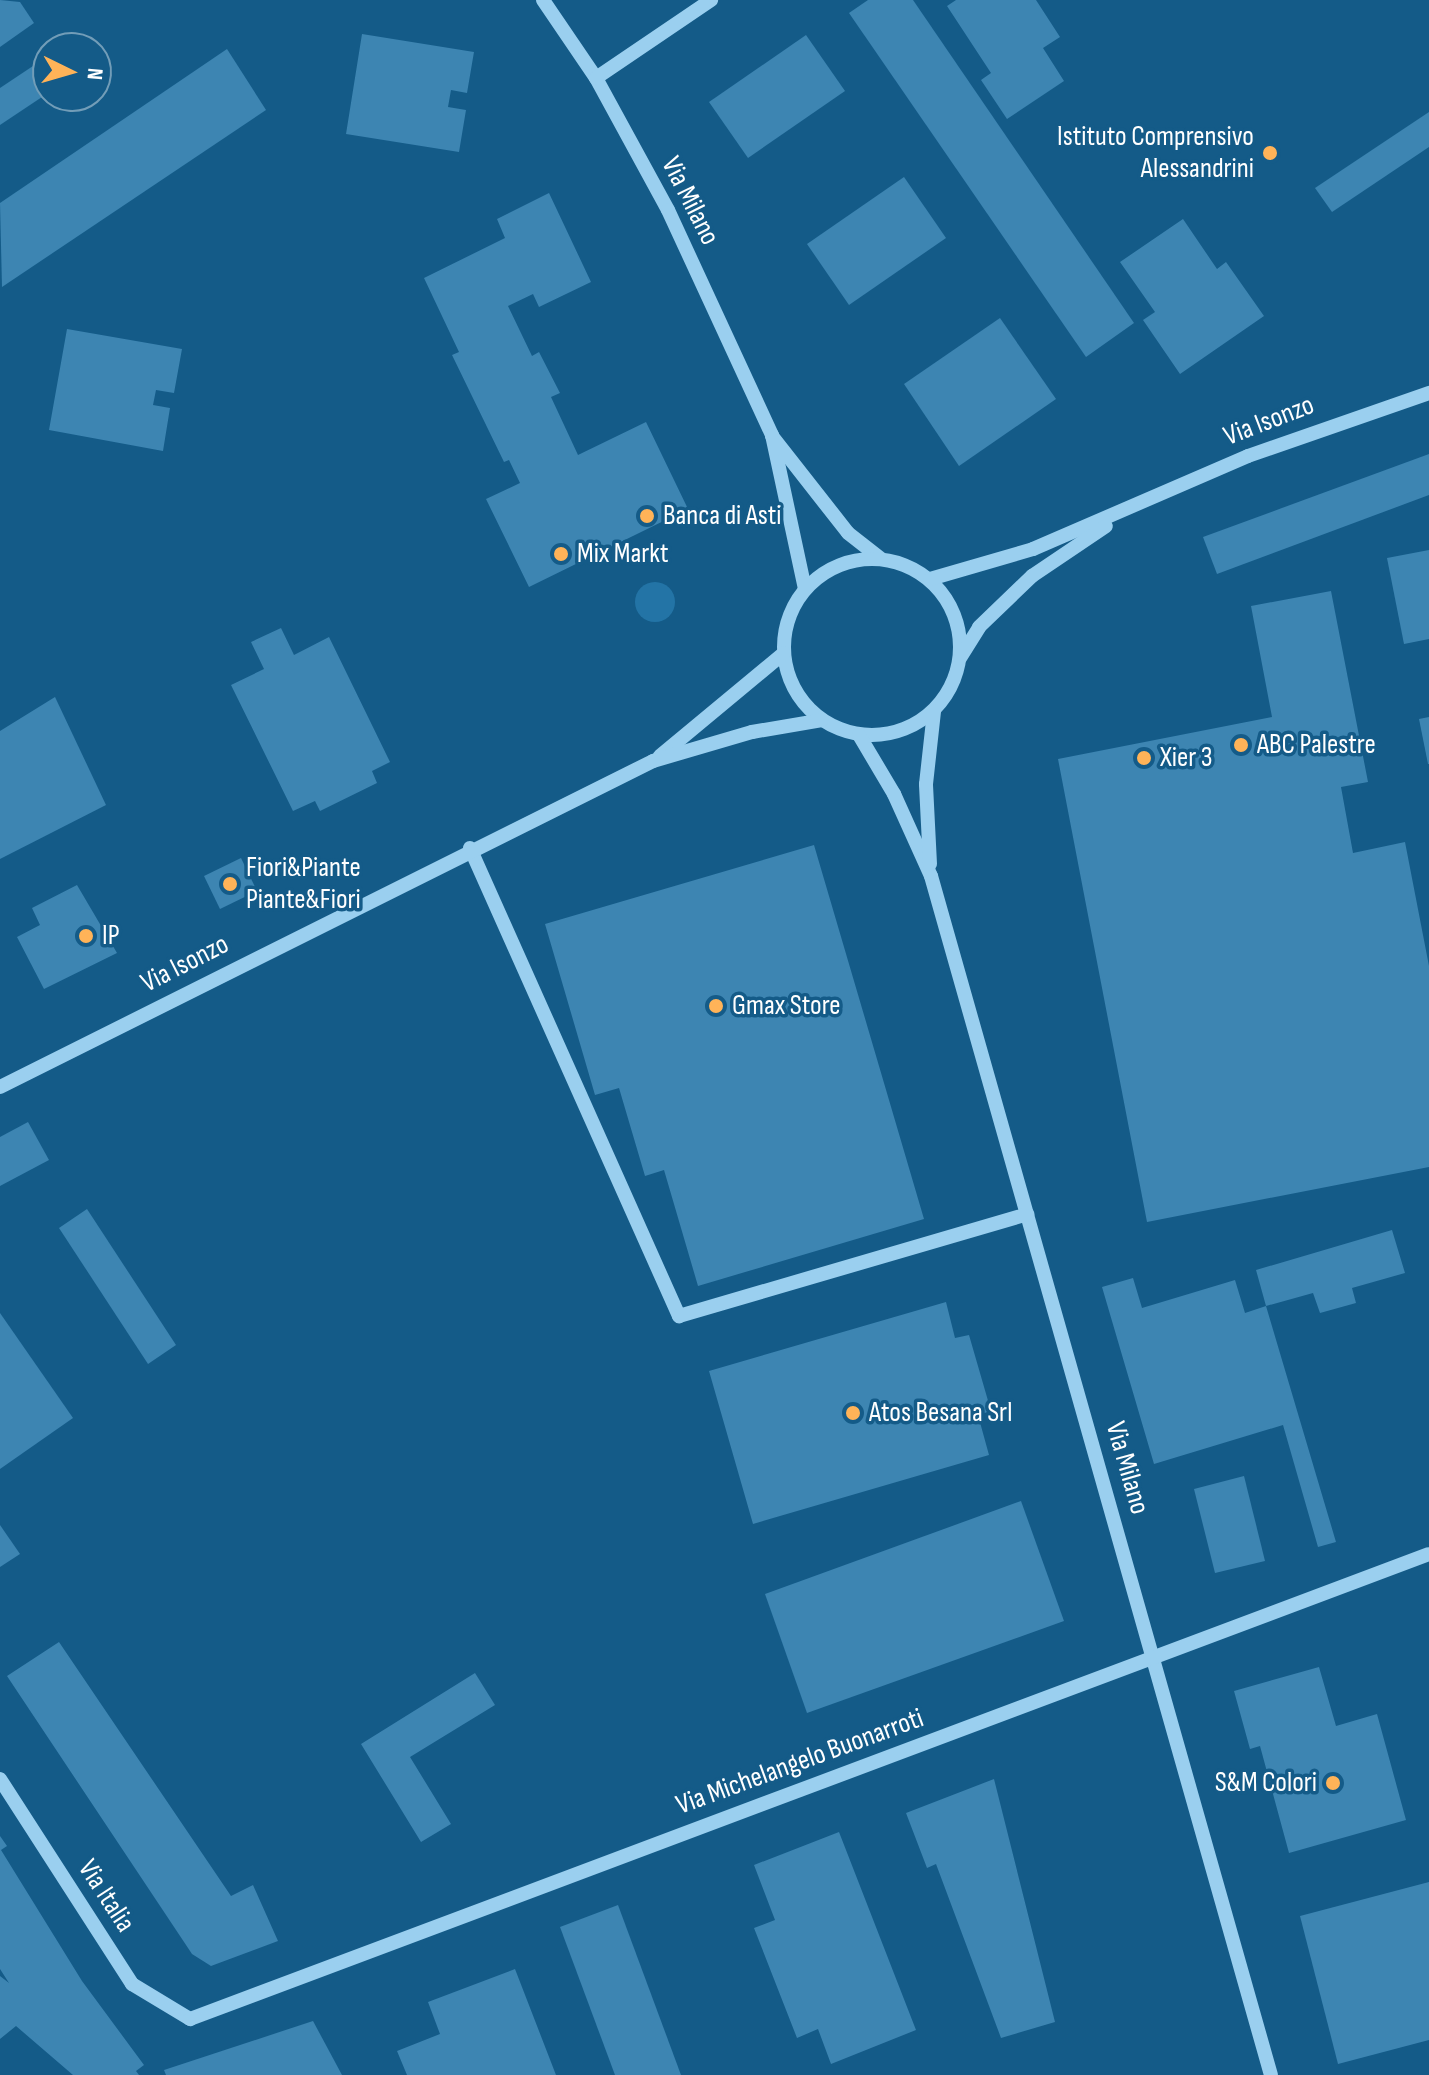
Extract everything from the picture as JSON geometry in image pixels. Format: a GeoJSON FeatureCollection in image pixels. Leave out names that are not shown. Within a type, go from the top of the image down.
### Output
{"type":"FeatureCollection","features":[{"type":"Feature","properties":{"kind":"street","name":"Via Milano"},"geometry":{"type":"LineString","coordinates":[[543,0],[596,78],[668,210],[772,435],[805,589]]}},
{"type":"Feature","properties":{"kind":"street"},"geometry":{"type":"LineString","coordinates":[[596,78],[711,0]]}},
{"type":"Feature","properties":{"kind":"street","name":"Via Isonzo"},"geometry":{"type":"LineString","coordinates":[[930,579],[1033,549],[1248,456],[1429,393]]}},
{"type":"Feature","properties":{"kind":"street","name":"Via Milano"},"geometry":{"type":"LineString","coordinates":[[772,435],[848,533],[880,558]]}},
{"type":"Feature","properties":{"kind":"street","name":"Via Isonzo"},"geometry":{"type":"LineString","coordinates":[[960,658],[979,627],[1032,576],[1132,508]]}},
{"type":"Feature","properties":{"kind":"street"},"geometry":{"type":"LineString","coordinates":[[880,558],[930,579],[949,601],[959,628],[960,658],[952,687],[934,711],[912,726],[886,735],[859,735],[822,720],[802,702],[784,653],[788,619],[805,589],[839,564],[880,558]]}},
{"type":"Feature","properties":{"kind":"street","name":"Via Isonzo"},"geometry":{"type":"LineString","coordinates":[[653,761],[784,653]]}},
{"type":"Feature","properties":{"kind":"street","name":"Via Milano"},"geometry":{"type":"LineString","coordinates":[[931,876],[926,784],[934,711]]}},
{"type":"Feature","properties":{"kind":"street","name":"Via Isonzo"},"geometry":{"type":"LineString","coordinates":[[0,1087],[470,848],[653,761],[752,732],[822,720]]}},
{"type":"Feature","properties":{"kind":"street","name":"Via Milano"},"geometry":{"type":"LineString","coordinates":[[859,735],[894,794],[931,876],[1271,2075]]}},
{"type":"Feature","properties":{"kind":"street"},"geometry":{"type":"LineString","coordinates":[[470,848],[679,1316],[1027,1214]]}},
{"type":"Feature","properties":{"kind":"street","name":"Via Michelangelo Buonarroti"},"geometry":{"type":"LineString","coordinates":[[190,2019],[1429,1554]]}},
{"type":"Feature","properties":{"kind":"street","name":"Via Italia"},"geometry":{"type":"LineString","coordinates":[[0,1779],[132,1984],[190,2019]]}},
{"type":"Feature","properties":{"kind":"shaded area"},"geometry":{"type":"Polygon","coordinates":[[[655,582],[669,588],[675,602],[669,616],[655,622],[641,616],[635,602],[641,588],[655,582]]]}},
{"type":"Feature","properties":{"kind":"building"},"geometry":{"type":"Polygon","coordinates":[[[0,0],[20,2],[34,23],[0,47],[0,0]]]}},
{"type":"Feature","properties":{"kind":"building"},"geometry":{"type":"Polygon","coordinates":[[[868,0],[913,0],[1134,323],[1086,357],[849,13],[868,0]]]}},
{"type":"Feature","properties":{"kind":"building"},"geometry":{"type":"Polygon","coordinates":[[[956,0],[1036,0],[1060,37],[1043,48],[1064,81],[1007,119],[981,80],[991,73],[947,6],[956,0]]]}},
{"type":"Feature","properties":{"kind":"building"},"geometry":{"type":"Polygon","coordinates":[[[362,34],[474,52],[467,93],[451,90],[448,107],[466,110],[459,152],[346,134],[362,34]]]}},
{"type":"Feature","properties":{"kind":"building"},"geometry":{"type":"Polygon","coordinates":[[[806,35],[845,91],[748,158],[709,102],[806,35]]]}},
{"type":"Feature","properties":{"kind":"building"},"geometry":{"type":"Polygon","coordinates":[[[227,49],[266,110],[2,287],[0,203],[227,49]]]}},
{"type":"Feature","properties":{"kind":"building"},"geometry":{"type":"Polygon","coordinates":[[[32,67],[32,104],[0,125],[0,88],[32,67]]]}},
{"type":"Feature","properties":{"kind":"building"},"geometry":{"type":"Polygon","coordinates":[[[1429,112],[1429,147],[1332,212],[1315,188],[1429,112]]]}},
{"type":"Feature","properties":{"kind":"building"},"geometry":{"type":"Polygon","coordinates":[[[904,177],[946,238],[849,305],[807,244],[904,177]]]}},
{"type":"Feature","properties":{"kind":"building"},"geometry":{"type":"Polygon","coordinates":[[[549,193],[591,282],[539,307],[533,294],[508,306],[532,356],[539,352],[560,393],[551,397],[578,455],[646,422],[688,509],[529,587],[486,499],[520,483],[509,460],[504,462],[452,355],[459,352],[424,278],[505,238],[497,219],[549,193]]]}},
{"type":"Feature","properties":{"kind":"building"},"geometry":{"type":"Polygon","coordinates":[[[1183,219],[1217,269],[1226,262],[1264,316],[1180,374],[1143,320],[1155,312],[1120,262],[1183,219]]]}},
{"type":"Feature","properties":{"kind":"building"},"geometry":{"type":"Polygon","coordinates":[[[1000,318],[1056,399],[959,466],[904,384],[1000,318]]]}},
{"type":"Feature","properties":{"kind":"building"},"geometry":{"type":"Polygon","coordinates":[[[67,329],[182,349],[174,393],[156,390],[153,405],[170,408],[163,451],[49,430],[67,329]]]}},
{"type":"Feature","properties":{"kind":"building"},"geometry":{"type":"Polygon","coordinates":[[[1429,454],[1429,495],[1217,574],[1203,537],[1429,454]]]}},
{"type":"Feature","properties":{"kind":"building"},"geometry":{"type":"Polygon","coordinates":[[[1429,550],[1429,639],[1404,644],[1387,558],[1429,550]]]}},
{"type":"Feature","properties":{"kind":"building"},"geometry":{"type":"Polygon","coordinates":[[[1331,591],[1368,782],[1341,787],[1353,853],[1405,842],[1429,966],[1429,1167],[1147,1222],[1058,759],[1272,717],[1251,606],[1331,591]]]}},
{"type":"Feature","properties":{"kind":"building"},"geometry":{"type":"Polygon","coordinates":[[[281,628],[294,655],[329,637],[390,762],[372,771],[377,783],[320,811],[315,801],[293,811],[231,685],[264,669],[251,642],[281,628]]]}},
{"type":"Feature","properties":{"kind":"building"},"geometry":{"type":"Polygon","coordinates":[[[55,697],[106,805],[0,859],[0,731],[55,697]]]}},
{"type":"Feature","properties":{"kind":"building"},"geometry":{"type":"Polygon","coordinates":[[[1429,717],[1429,764],[1428,764],[1419,719],[1429,717]]]}},
{"type":"Feature","properties":{"kind":"building","name":"Gmax Store"},"geometry":{"type":"Polygon","coordinates":[[[814,845],[924,1219],[698,1286],[664,1170],[645,1176],[619,1088],[595,1095],[545,924],[814,845]]]}},
{"type":"Feature","properties":{"kind":"building","name":"Fiori&Piante Piante&Fiori"},"geometry":{"type":"Polygon","coordinates":[[[241,858],[257,891],[220,909],[204,876],[241,858]]]}},
{"type":"Feature","properties":{"kind":"building"},"geometry":{"type":"Polygon","coordinates":[[[77,885],[117,953],[44,989],[17,937],[40,925],[32,908],[77,885]]]}},
{"type":"Feature","properties":{"kind":"building"},"geometry":{"type":"Polygon","coordinates":[[[28,1122],[49,1160],[0,1186],[0,1137],[28,1122]]]}},
{"type":"Feature","properties":{"kind":"building"},"geometry":{"type":"Polygon","coordinates":[[[87,1209],[176,1345],[148,1364],[59,1228],[87,1209]]]}},
{"type":"Feature","properties":{"kind":"building"},"geometry":{"type":"Polygon","coordinates":[[[1392,1230],[1405,1273],[1352,1288],[1356,1303],[1320,1313],[1313,1293],[1266,1306],[1256,1270],[1392,1230]]]}},
{"type":"Feature","properties":{"kind":"building"},"geometry":{"type":"Polygon","coordinates":[[[1133,1278],[1142,1308],[1235,1280],[1245,1313],[1266,1306],[1336,1542],[1318,1547],[1283,1425],[1154,1464],[1102,1287],[1133,1278]]]}},
{"type":"Feature","properties":{"kind":"building","name":"Atos Besana Srl"},"geometry":{"type":"Polygon","coordinates":[[[946,1302],[955,1338],[969,1335],[991,1411],[978,1415],[989,1455],[753,1524],[709,1371],[946,1302]]]}},
{"type":"Feature","properties":{"kind":"building"},"geometry":{"type":"Polygon","coordinates":[[[0,1313],[73,1418],[0,1469],[0,1313]]]}},
{"type":"Feature","properties":{"kind":"building"},"geometry":{"type":"Polygon","coordinates":[[[1244,1476],[1265,1561],[1215,1573],[1194,1489],[1244,1476]]]}},
{"type":"Feature","properties":{"kind":"building"},"geometry":{"type":"Polygon","coordinates":[[[1021,1501],[1064,1621],[807,1713],[765,1594],[1021,1501]]]}},
{"type":"Feature","properties":{"kind":"building"},"geometry":{"type":"Polygon","coordinates":[[[0,1525],[20,1554],[0,1567],[0,1525]]]}},
{"type":"Feature","properties":{"kind":"building"},"geometry":{"type":"Polygon","coordinates":[[[59,1642],[231,1896],[253,1885],[278,1941],[211,1966],[192,1954],[7,1676],[59,1642]]]}},
{"type":"Feature","properties":{"kind":"building","name":"S&M Colori"},"geometry":{"type":"Polygon","coordinates":[[[1319,1667],[1336,1726],[1377,1714],[1406,1820],[1289,1853],[1260,1746],[1250,1749],[1234,1691],[1319,1667]]]}},
{"type":"Feature","properties":{"kind":"building"},"geometry":{"type":"Polygon","coordinates":[[[475,1673],[495,1705],[410,1757],[451,1824],[421,1842],[361,1744],[475,1673]]]}},
{"type":"Feature","properties":{"kind":"building"},"geometry":{"type":"Polygon","coordinates":[[[994,1779],[1055,2022],[1001,2038],[936,1864],[927,1868],[906,1813],[994,1779]]]}},
{"type":"Feature","properties":{"kind":"building"},"geometry":{"type":"Polygon","coordinates":[[[839,1832],[916,2030],[831,2064],[818,2029],[797,2038],[754,1928],[775,1920],[754,1865],[839,1832]]]}},
{"type":"Feature","properties":{"kind":"building"},"geometry":{"type":"Polygon","coordinates":[[[0,1836],[7,1846],[1,1850],[82,1981],[144,2065],[136,2071],[139,2075],[73,2075],[16,2026],[0,2039],[0,1976],[9,1983],[0,1969],[0,1836]]]}},
{"type":"Feature","properties":{"kind":"building"},"geometry":{"type":"Polygon","coordinates":[[[1429,1882],[1429,2040],[1338,2064],[1300,1916],[1429,1882]]]}},
{"type":"Feature","properties":{"kind":"building"},"geometry":{"type":"Polygon","coordinates":[[[618,1905],[681,2075],[615,2075],[560,1927],[618,1905]]]}},
{"type":"Feature","properties":{"kind":"building"},"geometry":{"type":"Polygon","coordinates":[[[515,1969],[556,2075],[407,2075],[397,2051],[440,2034],[428,2002],[515,1969]]]}},
{"type":"Feature","properties":{"kind":"building"},"geometry":{"type":"Polygon","coordinates":[[[313,2021],[342,2075],[166,2075],[164,2070],[313,2021]]]}},
{"type":"Feature","properties":{"kind":"place","name":"Istituto Comprensivo Alessandrini"},"geometry":{"type":"Point","coordinates":[1270,153]}},
{"type":"Feature","properties":{"kind":"place","name":"Banca di Asti"},"geometry":{"type":"Point","coordinates":[647,516]}},
{"type":"Feature","properties":{"kind":"place","name":"Mix Markt"},"geometry":{"type":"Point","coordinates":[561,554]}},
{"type":"Feature","properties":{"kind":"place","name":"ABC Palestre"},"geometry":{"type":"Point","coordinates":[1241,745]}},
{"type":"Feature","properties":{"kind":"place","name":"Xier 3"},"geometry":{"type":"Point","coordinates":[1144,758]}},
{"type":"Feature","properties":{"kind":"place","name":"Fiori&Piante Piante&Fiori"},"geometry":{"type":"Point","coordinates":[230,884]}},
{"type":"Feature","properties":{"kind":"place","name":"IP"},"geometry":{"type":"Point","coordinates":[86,936]}},
{"type":"Feature","properties":{"kind":"place","name":"Gmax Store"},"geometry":{"type":"Point","coordinates":[716,1006]}},
{"type":"Feature","properties":{"kind":"place","name":"Atos Besana Srl"},"geometry":{"type":"Point","coordinates":[853,1413]}},
{"type":"Feature","properties":{"kind":"place","name":"S&M Colori"},"geometry":{"type":"Point","coordinates":[1333,1783]}}]}
